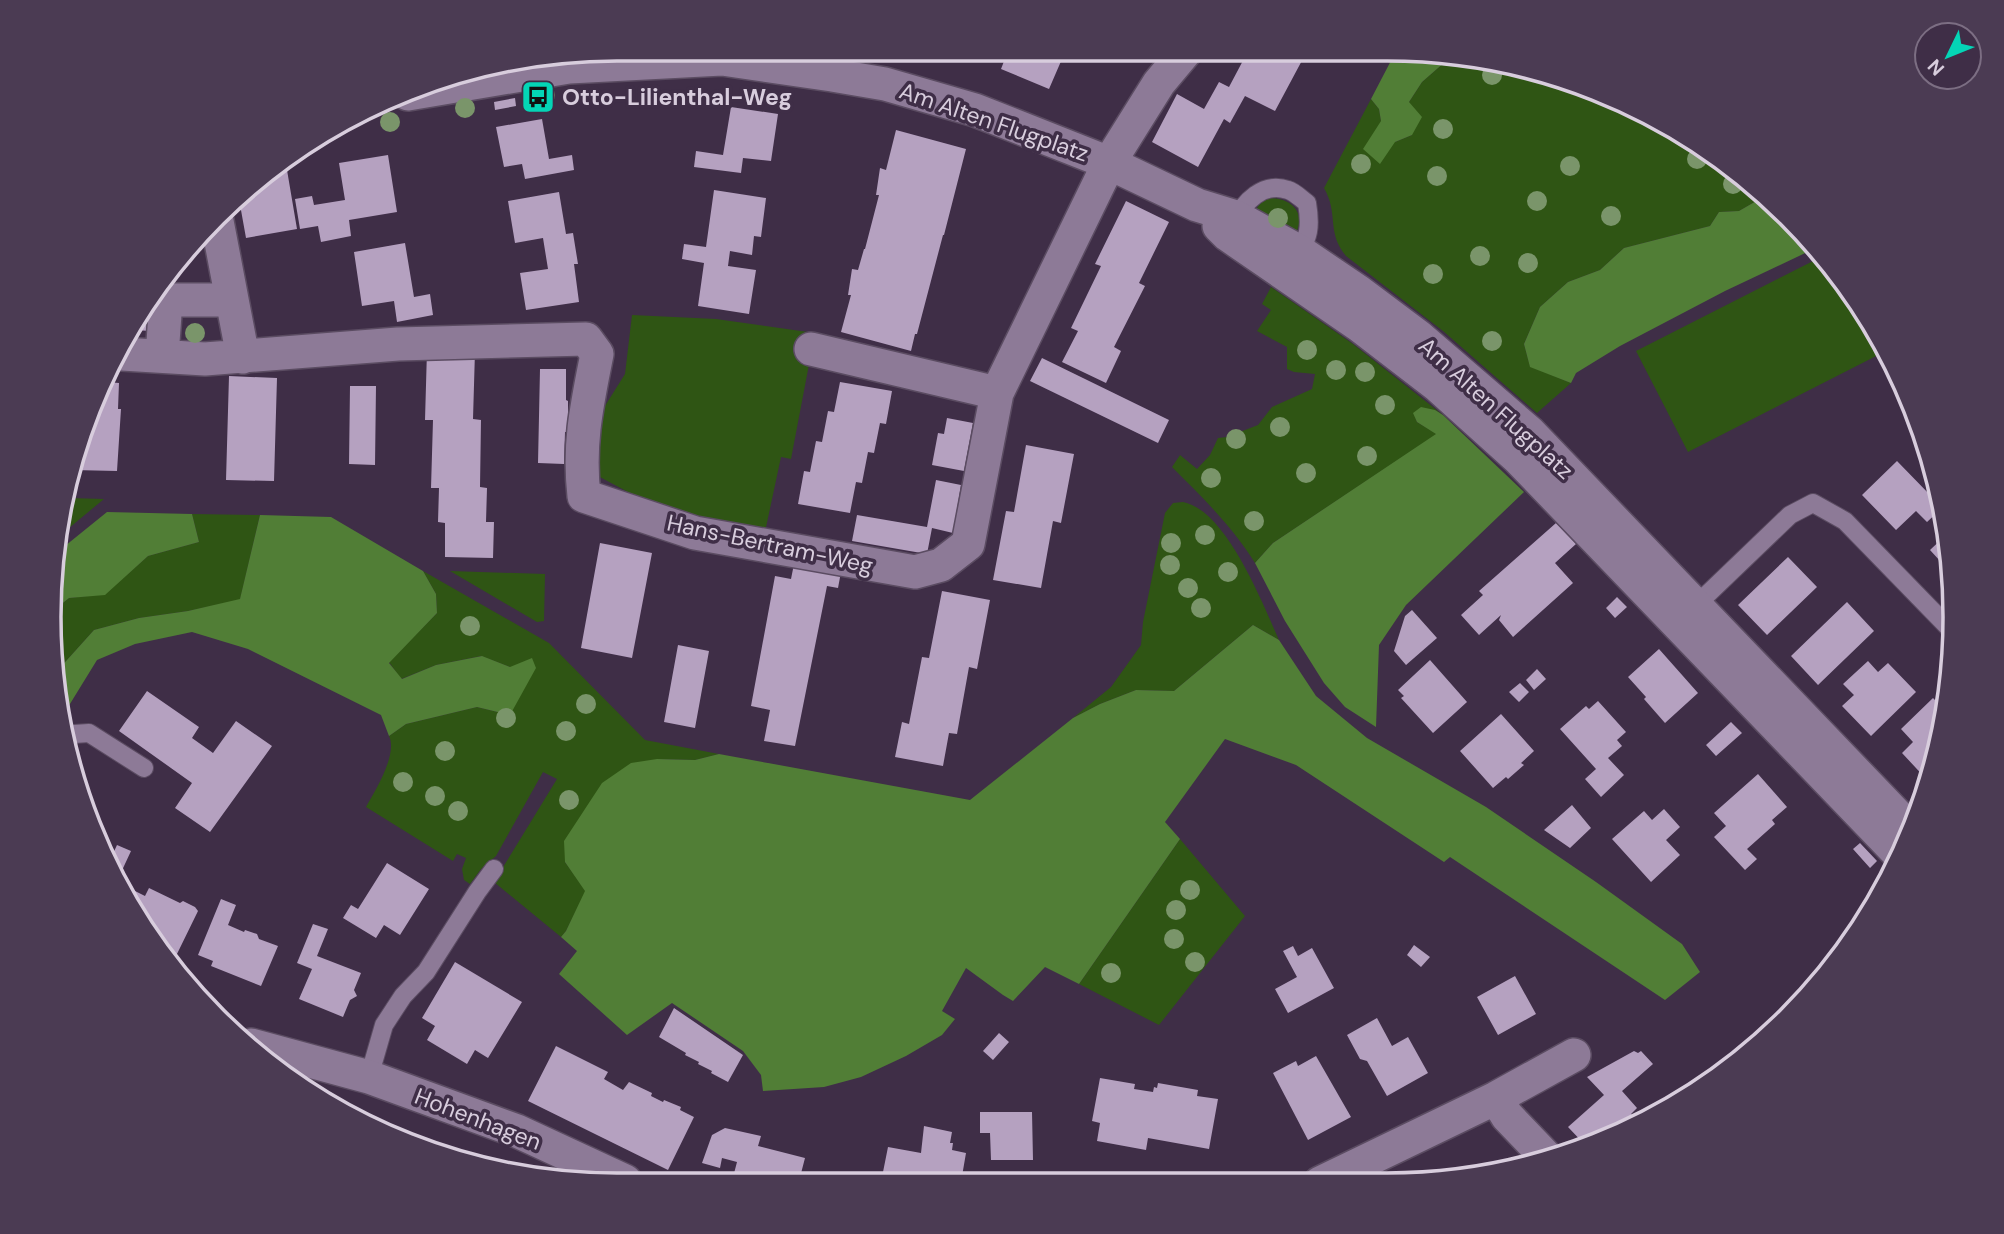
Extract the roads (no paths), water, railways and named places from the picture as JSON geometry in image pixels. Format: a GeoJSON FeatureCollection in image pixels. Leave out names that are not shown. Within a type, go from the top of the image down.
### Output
{"type":"FeatureCollection","features":[{"type":"Feature","properties":{"kind":"street","name":"Am Alten Flugplatz"},"geometry":{"type":"LineString","coordinates":[[457,85],[569,67],[684,61]]}},
{"type":"Feature","properties":{"kind":"street","name":"Am Alten Flugplatz"},"geometry":{"type":"LineString","coordinates":[[735,61],[885,84],[975,110],[1109,163],[1197,205],[1293,263],[1359,292],[1419,337],[1529,432],[1893,846]]}},
{"type":"Feature","properties":{"kind":"street"},"geometry":{"type":"LineString","coordinates":[[1109,163],[1159,83],[1177,61]]}},
{"type":"Feature","properties":{"kind":"street","name":"Hans-Bertram-Weg"},"geometry":{"type":"LineString","coordinates":[[128,354],[205,359],[398,344],[586,339],[597,354],[583,423],[580,467],[584,496],[695,533],[915,572],[941,565],[968,544],[996,393],[1109,163]]}},
{"type":"Feature","properties":{"kind":"street"},"geometry":{"type":"LineString","coordinates":[[219,230],[243,357]]}},
{"type":"Feature","properties":{"kind":"street"},"geometry":{"type":"LineString","coordinates":[[162,356],[166,300],[232,300]]}},
{"type":"Feature","properties":{"kind":"street"},"geometry":{"type":"LineString","coordinates":[[811,349],[996,393]]}},
{"type":"Feature","properties":{"kind":"street","name":"Am Alten Flugplatz"},"geometry":{"type":"LineString","coordinates":[[1686,614],[1903,822]]}},
{"type":"Feature","properties":{"kind":"street","name":"Hohenhagen"},"geometry":{"type":"LineString","coordinates":[[270,1050],[369,1077],[517,1131],[607,1173]]}},
{"type":"Feature","properties":{"kind":"street"},"geometry":{"type":"LineString","coordinates":[[1341,1173],[1496,1098],[1574,1055]]}},
{"type":"Feature","properties":{"kind":"street"},"geometry":{"type":"LineString","coordinates":[[1496,1098],[1507,1116],[1540,1151]]}},
{"type":"Feature","properties":{"kind":"lane"},"geometry":{"type":"LineString","coordinates":[[1232,226],[1241,207],[1255,194],[1274,187],[1290,190],[1307,204],[1309,217],[1309,234],[1293,263]]}},
{"type":"Feature","properties":{"kind":"lane"},"geometry":{"type":"LineString","coordinates":[[1686,614],[1790,515],[1813,503],[1845,521],[1943,622]]}},
{"type":"Feature","properties":{"kind":"lane"},"geometry":{"type":"LineString","coordinates":[[74,734],[89,733],[144,768]]}},
{"type":"Feature","properties":{"kind":"lane"},"geometry":{"type":"LineString","coordinates":[[369,1077],[384,1025],[403,996],[426,972],[494,869]]}},
{"type":"Feature","properties":{"kind":"place","name":"Otto-Lilienthal-Weg"},"geometry":{"type":"Point","coordinates":[538,97]}}]}
